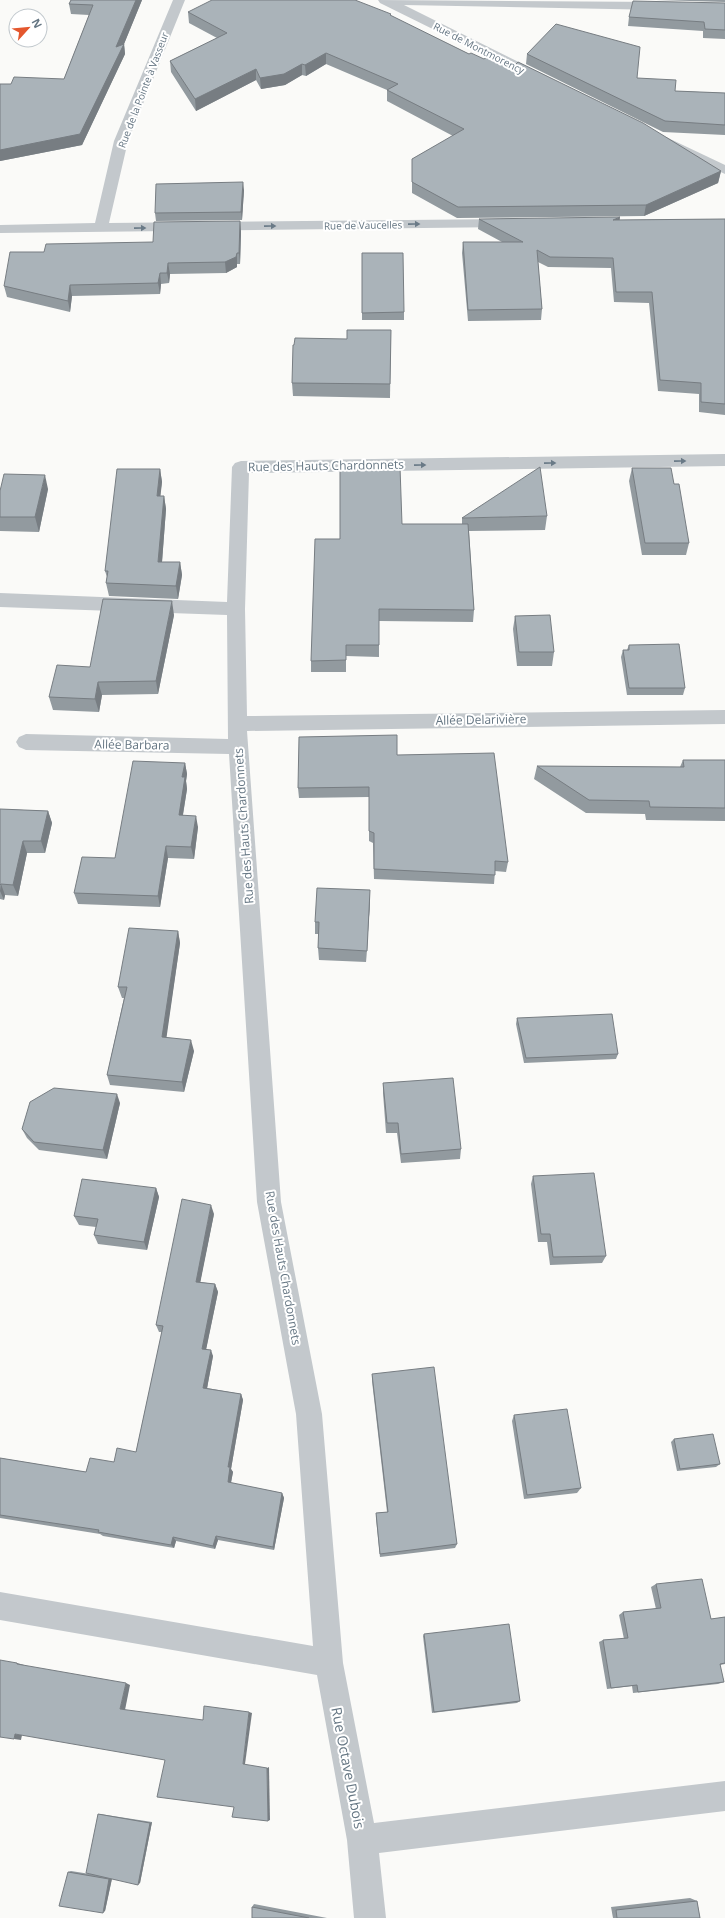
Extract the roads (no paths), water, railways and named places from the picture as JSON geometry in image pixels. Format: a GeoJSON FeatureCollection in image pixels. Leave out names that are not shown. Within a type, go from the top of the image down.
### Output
{"type":"FeatureCollection","features":[{"type":"Feature","properties":{"kind":"street","name":"Rue de la Pointe à Vasseur"},"geometry":{"type":"LineString","coordinates":[[101,228],[121,141],[179,0]]}},
{"type":"Feature","properties":{"kind":"street"},"geometry":{"type":"LineString","coordinates":[[385,1],[468,1],[678,6]]}},
{"type":"Feature","properties":{"kind":"street","name":"Rue de Montmorency"},"geometry":{"type":"LineString","coordinates":[[385,1],[552,84]]}},
{"type":"Feature","properties":{"kind":"street"},"geometry":{"type":"LineString","coordinates":[[439,28],[443,15],[468,1]]}},
{"type":"Feature","properties":{"kind":"street"},"geometry":{"type":"LineString","coordinates":[[656,136],[725,170]]}},
{"type":"Feature","properties":{"kind":"street","name":"Rue de Vaucelles"},"geometry":{"type":"LineString","coordinates":[[0,229],[520,223]]}},
{"type":"Feature","properties":{"kind":"street","name":"Rue des Hauts Chardonnets"},"geometry":{"type":"LineString","coordinates":[[329,1663],[309,1414],[269,1202],[237,724],[236,609],[241,467],[725,460]]}},
{"type":"Feature","properties":{"kind":"street"},"geometry":{"type":"LineString","coordinates":[[0,600],[236,609]]}},
{"type":"Feature","properties":{"kind":"street","name":"Allée Delarivière"},"geometry":{"type":"LineString","coordinates":[[237,724],[725,717]]}},
{"type":"Feature","properties":{"kind":"street","name":"Allée Barbara"},"geometry":{"type":"LineString","coordinates":[[26,742],[239,747]]}},
{"type":"Feature","properties":{"kind":"street"},"geometry":{"type":"LineString","coordinates":[[0,1606],[329,1663]]}},
{"type":"Feature","properties":{"kind":"street","name":"Rue Octave Dubois"},"geometry":{"type":"LineString","coordinates":[[329,1663],[362,1840],[725,1796]]}},
{"type":"Feature","properties":{"kind":"street"},"geometry":{"type":"LineString","coordinates":[[362,1840],[370,1918]]}}]}
